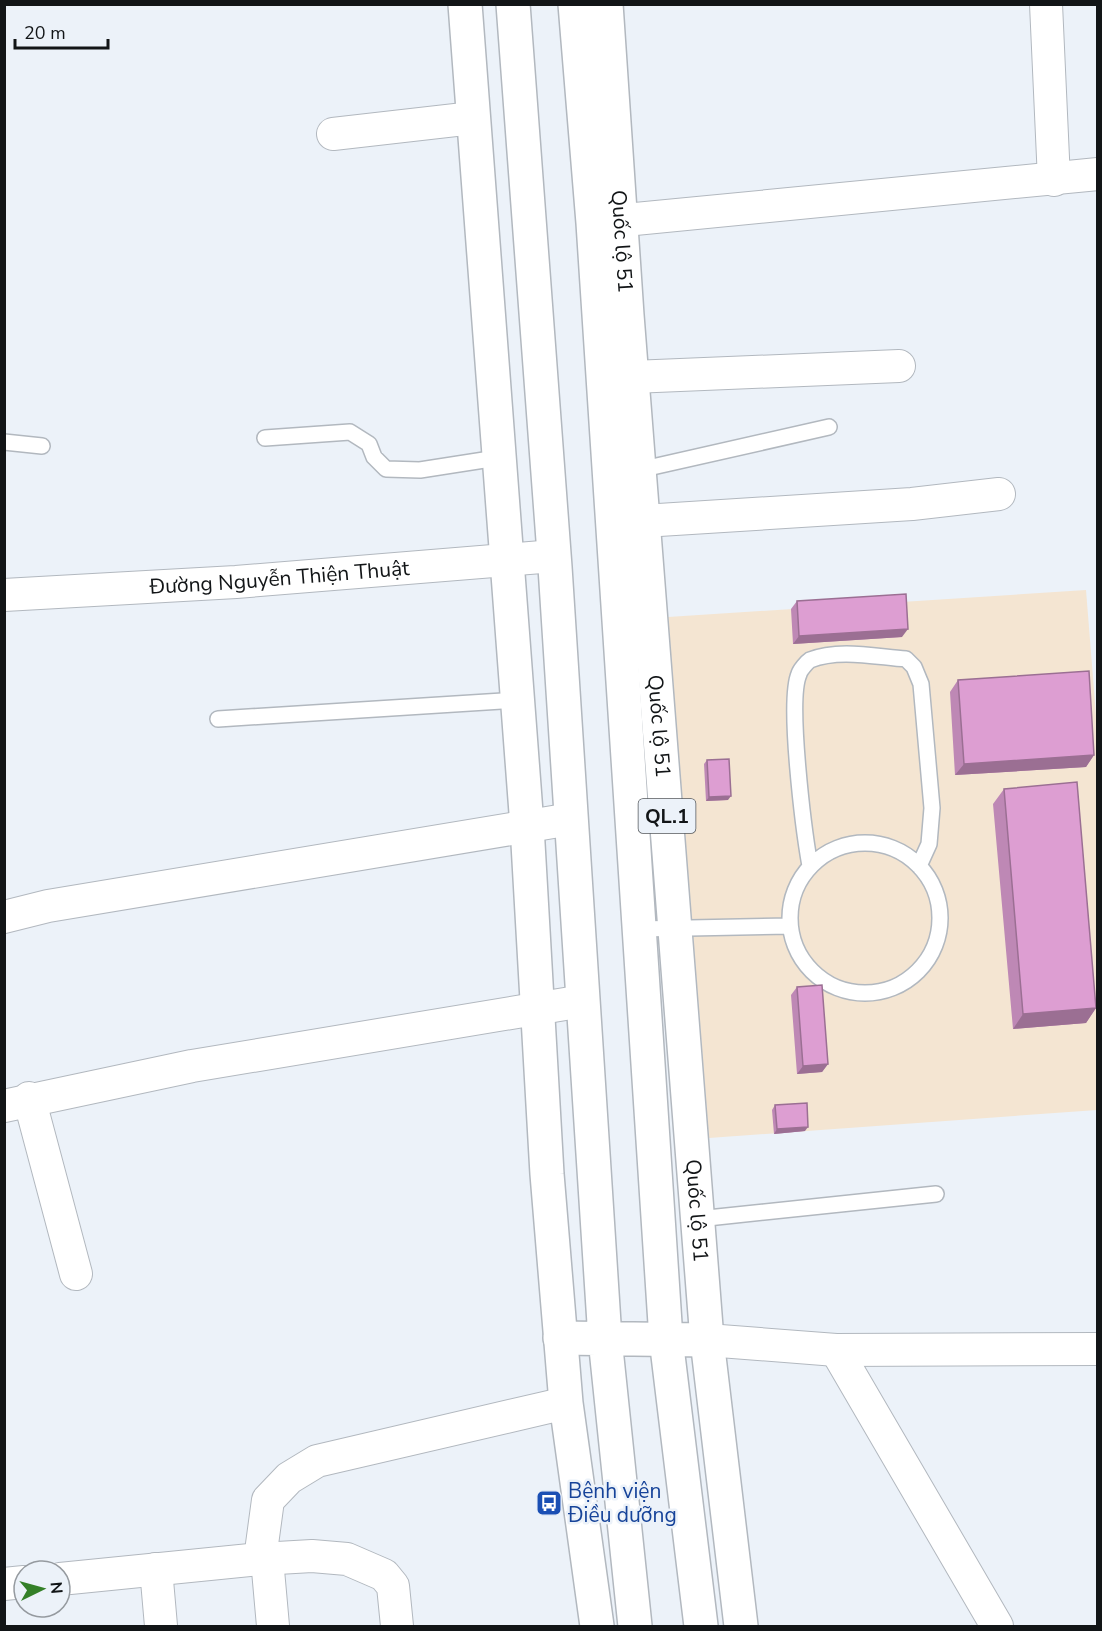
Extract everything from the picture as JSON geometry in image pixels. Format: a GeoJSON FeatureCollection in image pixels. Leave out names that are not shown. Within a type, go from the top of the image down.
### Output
{"type":"FeatureCollection","features":[{"type":"Feature","properties":{"kind":"main road"},"geometry":{"type":"LineString","coordinates":[[465,4],[518,700],[560,1338],[566,1402],[597,1626]]}},
{"type":"Feature","properties":{"kind":"main road"},"geometry":{"type":"LineString","coordinates":[[513,4],[554,556],[605,1338],[635,1626]]}},
{"type":"Feature","properties":{"kind":"main road","name":"Quốc lộ 51"},"geometry":{"type":"LineString","coordinates":[[575,4],[632,377],[707,1340],[741,1626]]}},
{"type":"Feature","properties":{"kind":"main road","name":"Quốc lộ 51"},"geometry":{"type":"LineString","coordinates":[[606,4],[607,222],[640,929],[666,1339],[701,1626]]}},
{"type":"Feature","properties":{"kind":"main road"},"geometry":{"type":"LineString","coordinates":[[560,1338],[707,1340]]}},
{"type":"Feature","properties":{"kind":"street"},"geometry":{"type":"LineString","coordinates":[[1046,4],[1054,180]]}},
{"type":"Feature","properties":{"kind":"street"},"geometry":{"type":"LineString","coordinates":[[333,134],[473,118]]}},
{"type":"Feature","properties":{"kind":"street"},"geometry":{"type":"LineString","coordinates":[[607,222],[1098,174]]}},
{"type":"Feature","properties":{"kind":"street"},"geometry":{"type":"LineString","coordinates":[[632,377],[899,366]]}},
{"type":"Feature","properties":{"kind":"street"},"geometry":{"type":"LineString","coordinates":[[643,521],[912,504],[999,494]]}},
{"type":"Feature","properties":{"kind":"street","name":"Đường Nguyễn Thiện Thuật"},"geometry":{"type":"LineString","coordinates":[[4,595],[236,582],[506,562],[554,556]]}},
{"type":"Feature","properties":{"kind":"street"},"geometry":{"type":"LineString","coordinates":[[4,916],[48,906],[571,819]]}},
{"type":"Feature","properties":{"kind":"street"},"geometry":{"type":"LineString","coordinates":[[76,1274],[17,1102],[192,1066],[583,1001]]}},
{"type":"Feature","properties":{"kind":"street"},"geometry":{"type":"LineString","coordinates":[[707,1340],[836,1350],[1098,1349]]}},
{"type":"Feature","properties":{"kind":"street"},"geometry":{"type":"LineString","coordinates":[[836,1350],[997,1626]]}},
{"type":"Feature","properties":{"kind":"street"},"geometry":{"type":"LineString","coordinates":[[273,1626],[264,1559],[268,1500],[289,1478],[317,1461],[566,1402]]}},
{"type":"Feature","properties":{"kind":"street"},"geometry":{"type":"LineString","coordinates":[[72,1578],[264,1559],[312,1556],[347,1559],[384,1575],[393,1586],[397,1626]]}},
{"type":"Feature","properties":{"kind":"street"},"geometry":{"type":"LineString","coordinates":[[156,1569],[161,1626]]}},
{"type":"Feature","properties":{"kind":"lane"},"geometry":{"type":"LineString","coordinates":[[639,470],[829,427]]}},
{"type":"Feature","properties":{"kind":"lane"},"geometry":{"type":"LineString","coordinates":[[265,438],[350,432],[369,444],[374,457],[386,469],[420,470],[498,458]]}},
{"type":"Feature","properties":{"kind":"lane"},"geometry":{"type":"LineString","coordinates":[[4,442],[42,446]]}},
{"type":"Feature","properties":{"kind":"lane"},"geometry":{"type":"LineString","coordinates":[[810,866],[803,828],[795,698],[799,674],[808,661],[836,654],[906,659],[914,666],[921,684],[932,808],[929,844],[919,867]]}},
{"type":"Feature","properties":{"kind":"lane"},"geometry":{"type":"LineString","coordinates":[[218,719],[518,700]]}},
{"type":"Feature","properties":{"kind":"lane"},"geometry":{"type":"LineString","coordinates":[[868,842],[899,851],[919,867],[925,871],[939,900],[939,933],[927,962],[903,984],[873,994],[840,991],[813,973],[801,960],[790,926],[794,893],[810,866],[837,848],[868,842]]}},
{"type":"Feature","properties":{"kind":"lane"},"geometry":{"type":"LineString","coordinates":[[640,929],[790,926]]}},
{"type":"Feature","properties":{"kind":"lane"},"geometry":{"type":"LineString","coordinates":[[698,1219],[936,1194]]}},
{"type":"Feature","properties":{"kind":"shaded area"},"geometry":{"type":"Polygon","coordinates":[[[1086,590],[1098,740],[1097,1110],[709,1138],[668,617],[1086,590]]]}},
{"type":"Feature","properties":{"kind":"building"},"geometry":{"type":"Polygon","coordinates":[[[906,594],[908,629],[799,636],[797,601],[906,594]]]}},
{"type":"Feature","properties":{"kind":"building"},"geometry":{"type":"Polygon","coordinates":[[[1089,671],[1094,755],[964,764],[958,680],[1089,671]]]}},
{"type":"Feature","properties":{"kind":"building"},"geometry":{"type":"Polygon","coordinates":[[[729,759],[731,796],[709,797],[707,760],[729,759]]]}},
{"type":"Feature","properties":{"kind":"building"},"geometry":{"type":"Polygon","coordinates":[[[1077,782],[1096,1008],[1023,1014],[1004,789],[1077,782]]]}},
{"type":"Feature","properties":{"kind":"building"},"geometry":{"type":"Polygon","coordinates":[[[822,985],[828,1064],[803,1066],[797,987],[822,985]]]}},
{"type":"Feature","properties":{"kind":"building"},"geometry":{"type":"Polygon","coordinates":[[[807,1103],[808,1127],[777,1129],[775,1105],[807,1103]]]}},
{"type":"Feature","properties":{"kind":"place","name":"Bệnh viện Điều dưỡng"},"geometry":{"type":"Point","coordinates":[549,1503]}}]}
